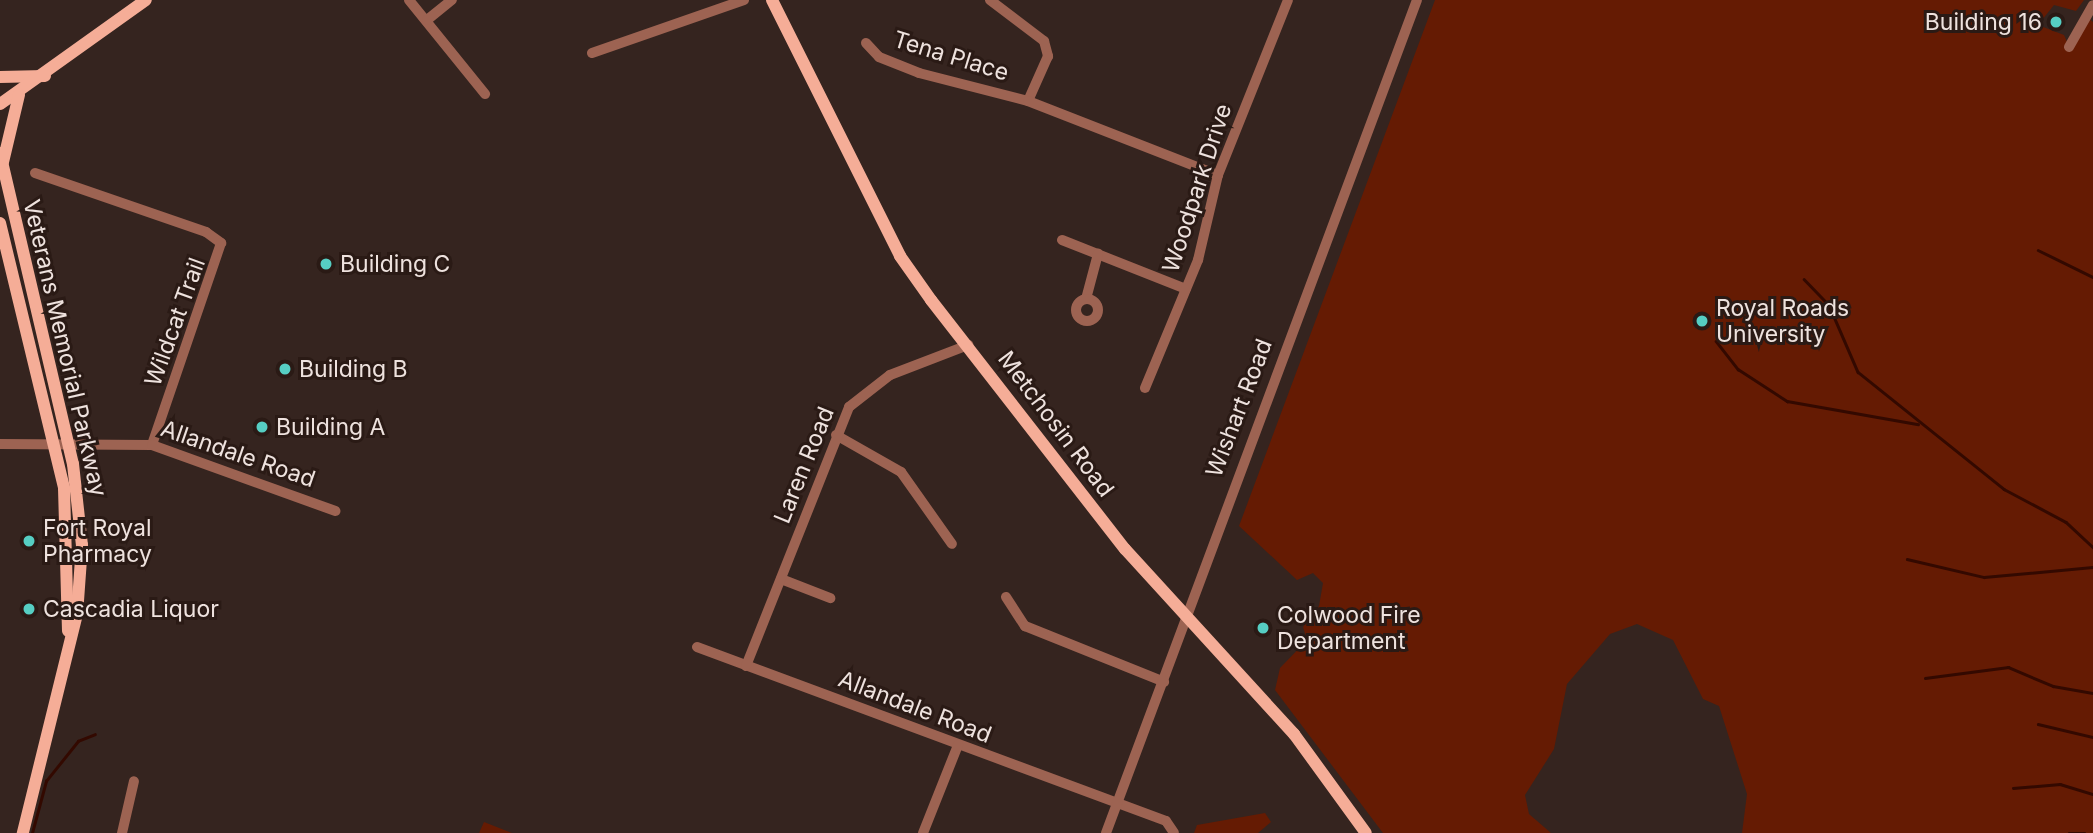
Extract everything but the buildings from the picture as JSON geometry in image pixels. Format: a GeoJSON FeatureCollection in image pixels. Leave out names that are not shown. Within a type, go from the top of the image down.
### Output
{"type":"FeatureCollection","features":[{"type":"Feature","properties":{"kind":"main road"},"geometry":{"type":"LineString","coordinates":[[0,104],[19,95],[46,76],[146,0]]}},
{"type":"Feature","properties":{"kind":"main road","name":"Metchosin Road"},"geometry":{"type":"LineString","coordinates":[[772,0],[900,256],[1125,549],[1271,706],[1366,833]]}},
{"type":"Feature","properties":{"kind":"main road"},"geometry":{"type":"LineString","coordinates":[[0,77],[46,76]]}},
{"type":"Feature","properties":{"kind":"main road"},"geometry":{"type":"LineString","coordinates":[[2,159],[19,95]]}},
{"type":"Feature","properties":{"kind":"main road","name":"Veterans Memorial Parkway"},"geometry":{"type":"LineString","coordinates":[[2,159],[61,444],[69,538],[68,635],[23,833]]}},
{"type":"Feature","properties":{"kind":"main road","name":"Veterans Memorial Parkway"},"geometry":{"type":"LineString","coordinates":[[0,223],[61,444]]}},
{"type":"Feature","properties":{"kind":"street"},"geometry":{"type":"LineString","coordinates":[[409,0],[485,94]]}},
{"type":"Feature","properties":{"kind":"street"},"geometry":{"type":"LineString","coordinates":[[427,20],[452,0]]}},
{"type":"Feature","properties":{"kind":"street"},"geometry":{"type":"LineString","coordinates":[[592,53],[744,0]]}},
{"type":"Feature","properties":{"kind":"street"},"geometry":{"type":"LineString","coordinates":[[990,0],[1044,41],[1048,56],[1028,101]]}},
{"type":"Feature","properties":{"kind":"street","name":"Woodpark Drive"},"geometry":{"type":"LineString","coordinates":[[1145,388],[1186,289],[1218,175],[1288,0]]}},
{"type":"Feature","properties":{"kind":"street","name":"Wishart Road"},"geometry":{"type":"LineString","coordinates":[[1106,833],[1188,616],[1234,478],[1417,0]]}},
{"type":"Feature","properties":{"kind":"street"},"geometry":{"type":"LineString","coordinates":[[2069,47],[2093,5]]}},
{"type":"Feature","properties":{"kind":"street","name":"Tena Place"},"geometry":{"type":"LineString","coordinates":[[866,43],[879,57],[919,73],[1028,101],[1218,175]]}},
{"type":"Feature","properties":{"kind":"street","name":"Wildcat Trail"},"geometry":{"type":"LineString","coordinates":[[35,173],[205,232],[221,243],[152,445]]}},
{"type":"Feature","properties":{"kind":"street"},"geometry":{"type":"LineString","coordinates":[[1062,240],[1186,289]]}},
{"type":"Feature","properties":{"kind":"street"},"geometry":{"type":"LineString","coordinates":[[1086,299],[1098,254]]}},
{"type":"Feature","properties":{"kind":"street","name":"Laren Road"},"geometry":{"type":"LineString","coordinates":[[746,666],[836,435],[866,390],[968,345]]}},
{"type":"Feature","properties":{"kind":"street"},"geometry":{"type":"LineString","coordinates":[[836,435],[901,472],[952,544]]}},
{"type":"Feature","properties":{"kind":"street","name":"Allandale Road"},"geometry":{"type":"LineString","coordinates":[[0,444],[152,445],[335,510]]}},
{"type":"Feature","properties":{"kind":"street"},"geometry":{"type":"LineString","coordinates":[[781,579],[830,598]]}},
{"type":"Feature","properties":{"kind":"street"},"geometry":{"type":"LineString","coordinates":[[1006,597],[1024,626],[1164,682]]}},
{"type":"Feature","properties":{"kind":"street","name":"Allandale Road"},"geometry":{"type":"LineString","coordinates":[[697,647],[1118,806],[1166,821],[1174,833]]}},
{"type":"Feature","properties":{"kind":"street"},"geometry":{"type":"LineString","coordinates":[[923,833],[958,745]]}},
{"type":"Feature","properties":{"kind":"street"},"geometry":{"type":"LineString","coordinates":[[122,833],[134,781]]}},
{"type":"Feature","properties":{"kind":"shaded area","name":"Royal Roads University"},"geometry":{"type":"Polygon","coordinates":[[[1435,0],[2084,0],[2076,11],[2054,5],[2038,25],[2064,35],[2069,46],[2088,18],[2093,22],[2093,833],[1742,833],[1747,794],[1719,706],[1703,699],[1673,640],[1637,624],[1610,634],[1567,684],[1554,749],[1525,795],[1529,814],[1551,833],[1383,833],[1275,690],[1280,668],[1307,640],[1303,627],[1319,606],[1323,583],[1313,573],[1297,580],[1239,526],[1435,0]]]}},
{"type":"Feature","properties":{"kind":"shaded area"},"geometry":{"type":"Polygon","coordinates":[[[1265,813],[1271,822],[1258,833],[1194,833],[1197,825],[1265,813]]]}},
{"type":"Feature","properties":{"kind":"shaded area"},"geometry":{"type":"Polygon","coordinates":[[[484,822],[512,833],[479,833],[484,822]]]}},
{"type":"Feature","properties":{"kind":"waterway"},"geometry":{"type":"LineString","coordinates":[[2038,250],[2093,277]]}},
{"type":"Feature","properties":{"kind":"waterway"},"geometry":{"type":"LineString","coordinates":[[1804,279],[1829,305],[1858,372],[2004,489],[2066,522],[2093,547]]}},
{"type":"Feature","properties":{"kind":"waterway"},"geometry":{"type":"LineString","coordinates":[[1716,341],[1738,369],[1787,401],[1918,424]]}},
{"type":"Feature","properties":{"kind":"waterway"},"geometry":{"type":"LineString","coordinates":[[1907,559],[1984,577],[2093,567]]}},
{"type":"Feature","properties":{"kind":"waterway"},"geometry":{"type":"LineString","coordinates":[[1925,678],[2008,667],[2053,686],[2093,693]]}},
{"type":"Feature","properties":{"kind":"waterway"},"geometry":{"type":"LineString","coordinates":[[2038,724],[2093,737]]}},
{"type":"Feature","properties":{"kind":"waterway"},"geometry":{"type":"LineString","coordinates":[[32,833],[46,781],[78,741],[95,734]]}},
{"type":"Feature","properties":{"kind":"waterway"},"geometry":{"type":"LineString","coordinates":[[2013,788],[2060,784],[2093,794]]}},
{"type":"Feature","properties":{"kind":"waterway"},"geometry":{"type":"LineString","coordinates":[[2069,833],[2085,833]]}},
{"type":"Feature","properties":{"kind":"place","name":"Building 16"},"geometry":{"type":"Point","coordinates":[2056,22]}},
{"type":"Feature","properties":{"kind":"place","name":"Building C"},"geometry":{"type":"Point","coordinates":[326,264]}},
{"type":"Feature","properties":{"kind":"place","name":"Royal Roads University"},"geometry":{"type":"Point","coordinates":[1702,321]}},
{"type":"Feature","properties":{"kind":"place","name":"Building B"},"geometry":{"type":"Point","coordinates":[285,369]}},
{"type":"Feature","properties":{"kind":"place","name":"Building A"},"geometry":{"type":"Point","coordinates":[262,427]}},
{"type":"Feature","properties":{"kind":"place","name":"Fort Royal Pharmacy"},"geometry":{"type":"Point","coordinates":[29,541]}},
{"type":"Feature","properties":{"kind":"place","name":"Cascadia Liquor"},"geometry":{"type":"Point","coordinates":[29,609]}},
{"type":"Feature","properties":{"kind":"place","name":"Colwood Fire Department"},"geometry":{"type":"Point","coordinates":[1263,628]}}]}
